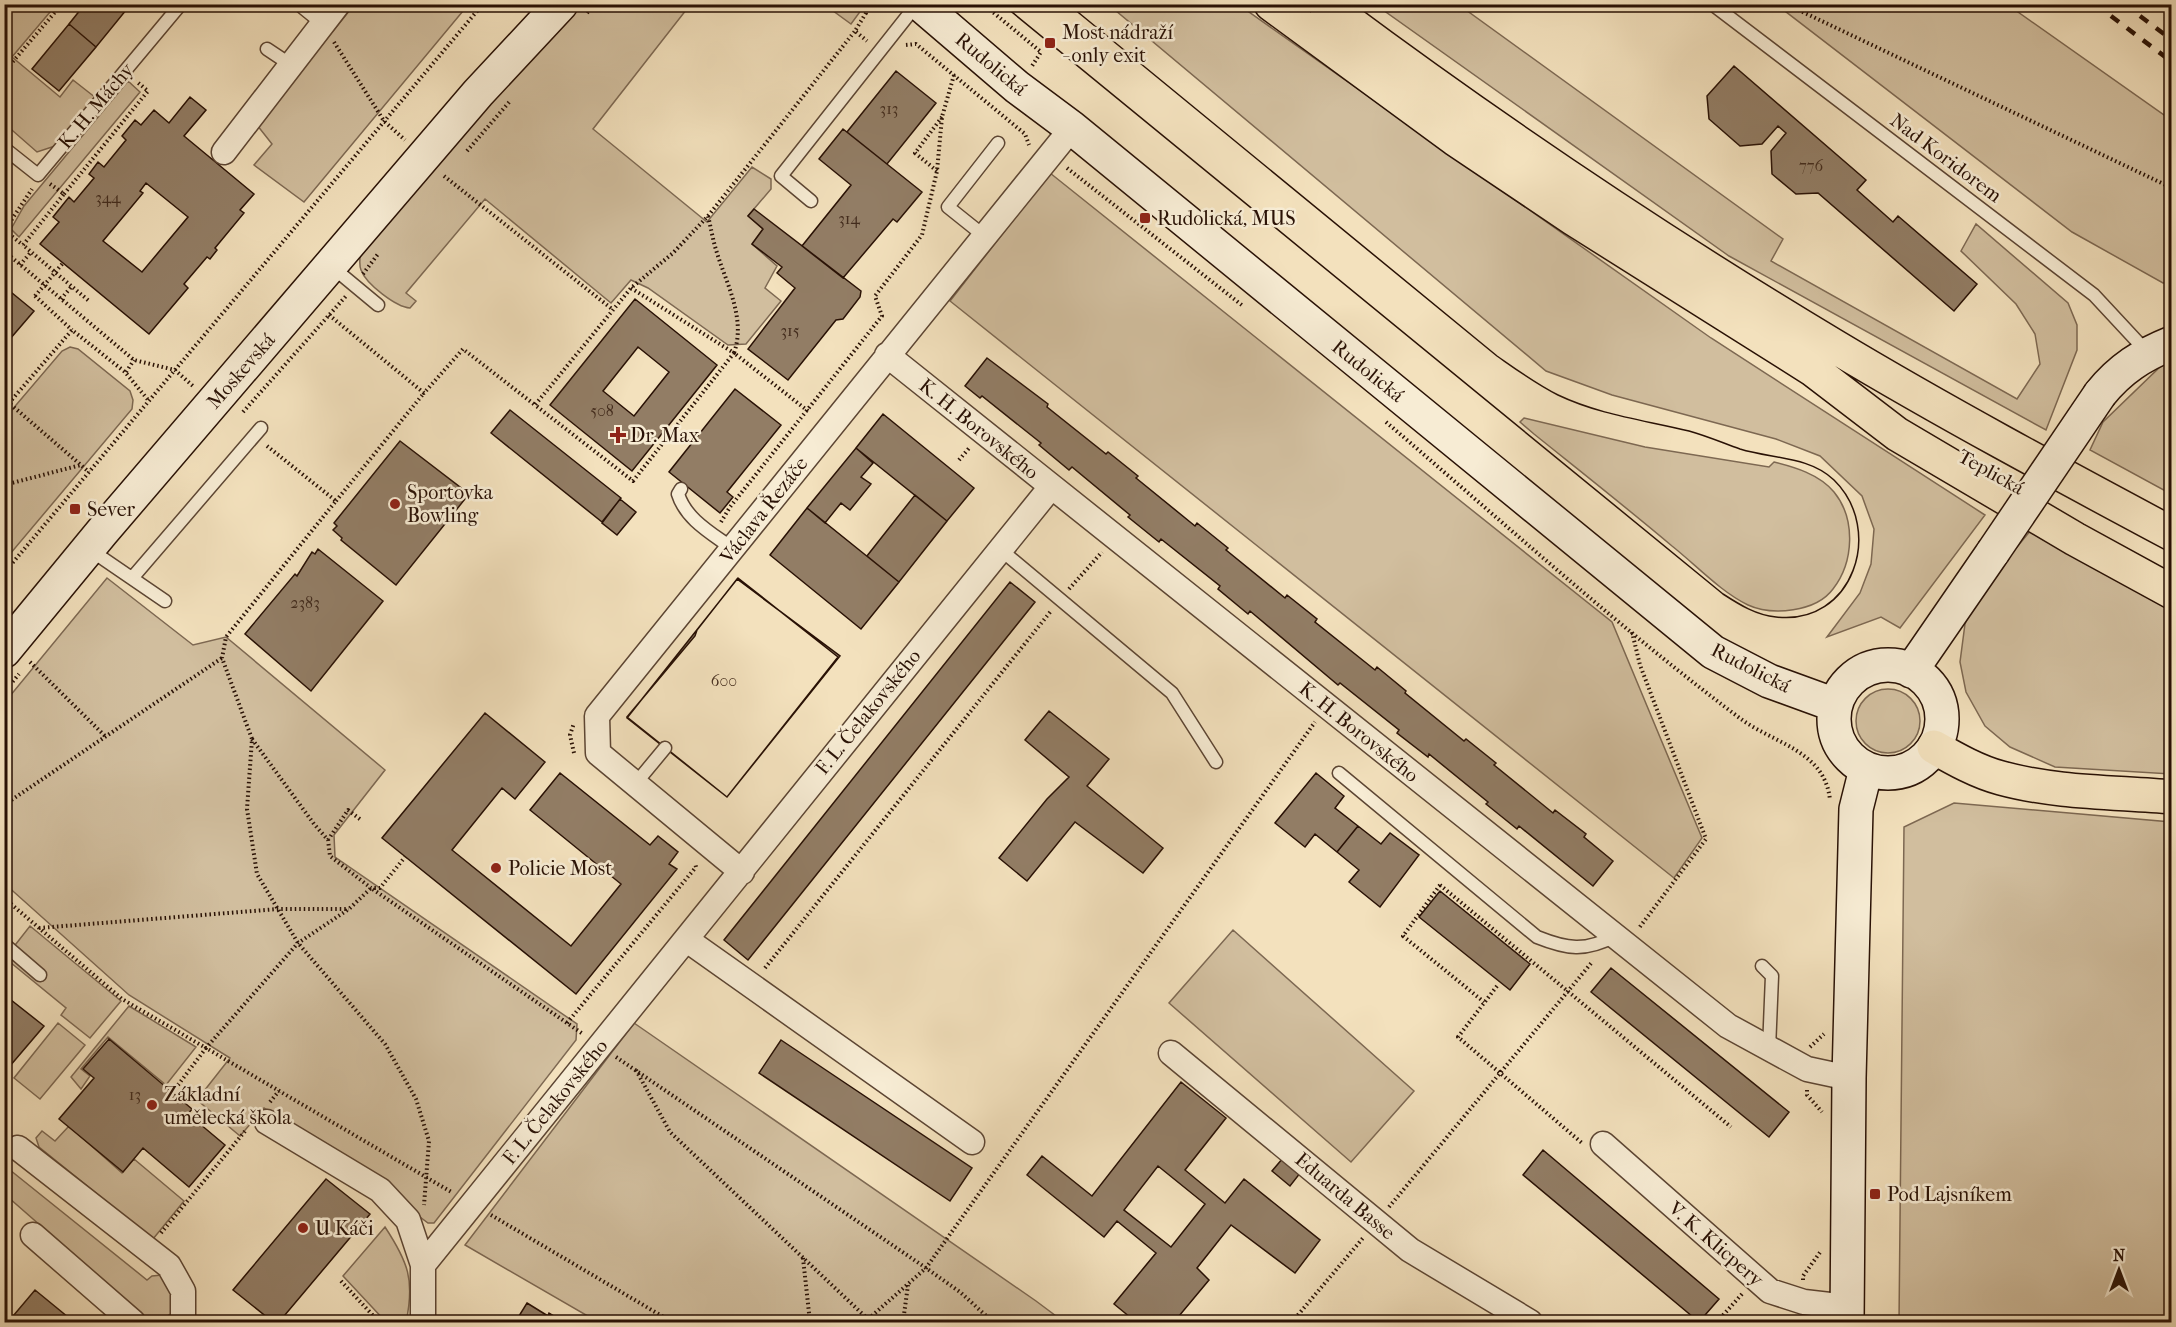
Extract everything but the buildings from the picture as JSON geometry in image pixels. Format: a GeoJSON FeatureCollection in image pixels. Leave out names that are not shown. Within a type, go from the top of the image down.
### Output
{"type":"FeatureCollection","features":[{"type":"Feature","properties":{"kind":"highway"},"geometry":{"type":"LineString","coordinates":[[1270,4],[1455,139],[1593,231],[1823,357],[2172,534]]}},
{"type":"Feature","properties":{"kind":"highway"},"geometry":{"type":"LineString","coordinates":[[1325,4],[1823,357],[1872,416],[1928,454],[2172,592]]}},
{"type":"Feature","properties":{"kind":"highway"},"geometry":{"type":"LineString","coordinates":[[1823,357],[1949,395],[2172,515]]}},
{"type":"Feature","properties":{"kind":"highway","name":"Teplická"},"geometry":{"type":"LineString","coordinates":[[1823,357],[1949,448],[2172,572]]}},
{"type":"Feature","properties":{"kind":"highway"},"geometry":{"type":"LineString","coordinates":[[1934,747],[1988,773],[2017,782],[2042,787],[2172,797]]}},
{"type":"Feature","properties":{"kind":"street"},"geometry":{"type":"LineString","coordinates":[[224,152],[338,4]]}},
{"type":"Feature","properties":{"kind":"street","name":"Moskevská"},"geometry":{"type":"LineString","coordinates":[[478,93],[541,4]]}},
{"type":"Feature","properties":{"kind":"street","name":"Moskevská"},"geometry":{"type":"LineString","coordinates":[[4,651],[88,548],[478,93],[561,4]]}},
{"type":"Feature","properties":{"kind":"street","name":"Rudolická"},"geometry":{"type":"LineString","coordinates":[[918,4],[1713,652],[1769,681],[1835,705]]}},
{"type":"Feature","properties":{"kind":"street","name":"Václava Řezáče"},"geometry":{"type":"LineString","coordinates":[[742,872],[598,753],[597,716],[1071,128]]}},
{"type":"Feature","properties":{"kind":"street"},"geometry":{"type":"LineString","coordinates":[[1911,671],[2112,378],[2159,348]]}},
{"type":"Feature","properties":{"kind":"street","name":"K. H. Borovského"},"geometry":{"type":"LineString","coordinates":[[887,355],[1728,1026],[1806,1069],[1848,1078]]}},
{"type":"Feature","properties":{"kind":"street","name":"F. L. Čelakovského"},"geometry":{"type":"LineString","coordinates":[[423,1265],[742,872],[800,795],[1051,487]]}},
{"type":"Feature","properties":{"kind":"street"},"geometry":{"type":"LineString","coordinates":[[1880,666],[1896,666],[1911,671],[1926,681],[1936,696],[1942,713],[1941,731],[1934,747],[1924,759],[1911,768],[1897,773],[1881,773],[1866,769],[1853,761],[1839,743],[1833,721],[1835,705],[1842,691],[1852,679],[1865,670],[1880,666]]}},
{"type":"Feature","properties":{"kind":"street"},"geometry":{"type":"LineString","coordinates":[[1847,1315],[1848,1078],[1856,809],[1866,769]]}},
{"type":"Feature","properties":{"kind":"street"},"geometry":{"type":"LineString","coordinates":[[687,940],[972,1142]]}},
{"type":"Feature","properties":{"kind":"street","name":"Eduarda Basse"},"geometry":{"type":"LineString","coordinates":[[1171,1053],[1410,1250],[1530,1323]]}},
{"type":"Feature","properties":{"kind":"street"},"geometry":{"type":"LineString","coordinates":[[261,1118],[380,1190],[408,1220],[423,1265],[423,1323]]}},
{"type":"Feature","properties":{"kind":"street","name":"V. K. Klicpery"},"geometry":{"type":"LineString","coordinates":[[1603,1144],[1770,1291],[1847,1315]]}},
{"type":"Feature","properties":{"kind":"street"},"geometry":{"type":"LineString","coordinates":[[18,1148],[169,1266],[183,1291],[183,1323]]}},
{"type":"Feature","properties":{"kind":"street"},"geometry":{"type":"LineString","coordinates":[[33,1235],[134,1323]]}},
{"type":"Feature","properties":{"kind":"lane","name":"K. H. Máchy"},"geometry":{"type":"LineString","coordinates":[[38,175],[181,4]]}},
{"type":"Feature","properties":{"kind":"lane"},"geometry":{"type":"LineString","coordinates":[[811,201],[781,176],[918,4]]}},
{"type":"Feature","properties":{"kind":"lane","name":"Nad Koridorem"},"geometry":{"type":"LineString","coordinates":[[1712,4],[2094,295],[2159,348]]}},
{"type":"Feature","properties":{"kind":"lane"},"geometry":{"type":"LineString","coordinates":[[302,7],[323,24]]}},
{"type":"Feature","properties":{"kind":"lane"},"geometry":{"type":"LineString","coordinates":[[267,49],[291,65]]}},
{"type":"Feature","properties":{"kind":"lane"},"geometry":{"type":"LineString","coordinates":[[983,235],[948,207],[998,143]]}},
{"type":"Feature","properties":{"kind":"lane"},"geometry":{"type":"LineString","coordinates":[[4,148],[38,175]]}},
{"type":"Feature","properties":{"kind":"lane"},"geometry":{"type":"LineString","coordinates":[[330,265],[378,305]]}},
{"type":"Feature","properties":{"kind":"lane"},"geometry":{"type":"LineString","coordinates":[[133,577],[257,432]]}},
{"type":"Feature","properties":{"kind":"lane"},"geometry":{"type":"LineString","coordinates":[[681,489],[678,494],[682,505],[696,522],[733,549]]}},
{"type":"Feature","properties":{"kind":"lane"},"geometry":{"type":"LineString","coordinates":[[88,548],[165,601]]}},
{"type":"Feature","properties":{"kind":"lane"},"geometry":{"type":"LineString","coordinates":[[1001,550],[1172,693],[1216,762]]}},
{"type":"Feature","properties":{"kind":"lane"},"geometry":{"type":"LineString","coordinates":[[636,783],[665,748]]}},
{"type":"Feature","properties":{"kind":"lane"},"geometry":{"type":"LineString","coordinates":[[1339,773],[1537,937],[1565,948],[1620,940]]}},
{"type":"Feature","properties":{"kind":"lane"},"geometry":{"type":"LineString","coordinates":[[4,944],[40,975]]}},
{"type":"Feature","properties":{"kind":"lane"},"geometry":{"type":"LineString","coordinates":[[1762,966],[1772,976],[1769,1050]]}},
{"type":"Feature","properties":{"kind":"path"},"geometry":{"type":"LineString","coordinates":[[4,72],[62,4]]}},
{"type":"Feature","properties":{"kind":"path"},"geometry":{"type":"LineString","coordinates":[[4,573],[483,4]]}},
{"type":"Feature","properties":{"kind":"path"},"geometry":{"type":"LineString","coordinates":[[535,405],[631,288],[673,253],[708,216],[855,31],[866,13],[865,4]]}},
{"type":"Feature","properties":{"kind":"path"},"geometry":{"type":"LineString","coordinates":[[1785,4],[2172,189]]}},
{"type":"Feature","properties":{"kind":"path"},"geometry":{"type":"LineString","coordinates":[[323,24],[384,121]]}},
{"type":"Feature","properties":{"kind":"path"},"geometry":{"type":"LineString","coordinates":[[855,31],[867,41]]}},
{"type":"Feature","properties":{"kind":"path"},"geometry":{"type":"LineString","coordinates":[[902,45],[916,44],[1025,134],[1030,146],[1026,156],[1040,164]]}},
{"type":"Feature","properties":{"kind":"path"},"geometry":{"type":"LineString","coordinates":[[730,507],[882,316],[875,296],[922,235],[938,171],[942,117],[954,75]]}},
{"type":"Feature","properties":{"kind":"path"},"geometry":{"type":"LineString","coordinates":[[23,245],[148,91]]}},
{"type":"Feature","properties":{"kind":"path"},"geometry":{"type":"LineString","coordinates":[[938,171],[915,153],[942,117]]}},
{"type":"Feature","properties":{"kind":"path"},"geometry":{"type":"LineString","coordinates":[[64,194],[38,175],[34,187],[18,207],[5,231],[89,301]]}},
{"type":"Feature","properties":{"kind":"path"},"geometry":{"type":"LineString","coordinates":[[440,177],[446,175],[612,309]]}},
{"type":"Feature","properties":{"kind":"path"},"geometry":{"type":"LineString","coordinates":[[1082,178],[1247,309]]}},
{"type":"Feature","properties":{"kind":"path"},"geometry":{"type":"LineString","coordinates":[[567,1023],[371,888],[330,856],[328,840],[252,739],[222,658],[226,637],[424,393],[463,349],[633,481],[734,353],[740,337],[731,293],[717,253],[708,216]]}},
{"type":"Feature","properties":{"kind":"path"},"geometry":{"type":"LineString","coordinates":[[336,501],[257,432],[235,421],[355,286],[381,250]]}},
{"type":"Feature","properties":{"kind":"path"},"geometry":{"type":"LineString","coordinates":[[4,251],[134,360],[175,370]]}},
{"type":"Feature","properties":{"kind":"path"},"geometry":{"type":"LineString","coordinates":[[20,265],[31,252]]}},
{"type":"Feature","properties":{"kind":"path"},"geometry":{"type":"LineString","coordinates":[[63,263],[35,296],[72,330],[125,372],[149,401]]}},
{"type":"Feature","properties":{"kind":"path"},"geometry":{"type":"LineString","coordinates":[[61,299],[72,286]]}},
{"type":"Feature","properties":{"kind":"path"},"geometry":{"type":"LineString","coordinates":[[631,288],[734,353],[828,429]]}},
{"type":"Feature","properties":{"kind":"path"},"geometry":{"type":"LineString","coordinates":[[329,315],[424,393]]}},
{"type":"Feature","properties":{"kind":"path"},"geometry":{"type":"LineString","coordinates":[[4,408],[72,330]]}},
{"type":"Feature","properties":{"kind":"path"},"geometry":{"type":"LineString","coordinates":[[125,372],[134,360]]}},
{"type":"Feature","properties":{"kind":"path"},"geometry":{"type":"LineString","coordinates":[[9,403],[89,472]]}},
{"type":"Feature","properties":{"kind":"path"},"geometry":{"type":"LineString","coordinates":[[1383,420],[1631,632],[1743,720],[1806,755],[1821,771],[1830,797],[1830,809]]}},
{"type":"Feature","properties":{"kind":"path"},"geometry":{"type":"LineString","coordinates":[[4,485],[81,465]]}},
{"type":"Feature","properties":{"kind":"path"},"geometry":{"type":"LineString","coordinates":[[751,985],[1060,600],[1114,537]]}},
{"type":"Feature","properties":{"kind":"path"},"geometry":{"type":"LineString","coordinates":[[1292,1323],[1568,989],[1620,940],[1706,839],[1640,665],[1631,632]]}},
{"type":"Feature","properties":{"kind":"path"},"geometry":{"type":"LineString","coordinates":[[4,805],[222,658]]}},
{"type":"Feature","properties":{"kind":"path"},"geometry":{"type":"LineString","coordinates":[[4,692],[30,662],[106,737]]}},
{"type":"Feature","properties":{"kind":"path"},"geometry":{"type":"LineString","coordinates":[[636,1070],[670,1132],[803,1256],[868,1322],[926,1268],[1327,706]]}},
{"type":"Feature","properties":{"kind":"path"},"geometry":{"type":"LineString","coordinates":[[252,739],[247,809],[257,874],[298,943],[385,1044],[416,1099],[429,1141],[428,1178],[423,1211]]}},
{"type":"Feature","properties":{"kind":"path"},"geometry":{"type":"LineString","coordinates":[[328,840],[348,810],[361,820]]}},
{"type":"Feature","properties":{"kind":"path"},"geometry":{"type":"LineString","coordinates":[[178,1085],[298,943],[349,909],[371,888],[380,888],[405,857]]}},
{"type":"Feature","properties":{"kind":"path"},"geometry":{"type":"LineString","coordinates":[[1453,867],[1403,936],[1484,1002]]}},
{"type":"Feature","properties":{"kind":"path"},"geometry":{"type":"LineString","coordinates":[[1440,885],[1568,989],[1731,1127]]}},
{"type":"Feature","properties":{"kind":"path"},"geometry":{"type":"LineString","coordinates":[[4,898],[122,999],[672,1323]]}},
{"type":"Feature","properties":{"kind":"path"},"geometry":{"type":"LineString","coordinates":[[38,928],[278,909],[349,909]]}},
{"type":"Feature","properties":{"kind":"path"},"geometry":{"type":"LineString","coordinates":[[1497,986],[1458,1037],[1590,1150],[1603,1144]]}},
{"type":"Feature","properties":{"kind":"path"},"geometry":{"type":"LineString","coordinates":[[1823,1113],[1806,1095],[1806,1069],[1808,1049],[1828,1030]]}},
{"type":"Feature","properties":{"kind":"path"},"geometry":{"type":"LineString","coordinates":[[601,1046],[960,1292],[993,1323]]}},
{"type":"Feature","properties":{"kind":"path"},"geometry":{"type":"LineString","coordinates":[[148,1249],[261,1118],[279,1090]]}},
{"type":"Feature","properties":{"kind":"path"},"geometry":{"type":"LineString","coordinates":[[1804,1302],[1803,1276],[1821,1252],[1821,1240]]}},
{"type":"Feature","properties":{"kind":"path"},"geometry":{"type":"LineString","coordinates":[[803,1256],[810,1323]]}},
{"type":"Feature","properties":{"kind":"path"},"geometry":{"type":"LineString","coordinates":[[340,1281],[379,1323]]}},
{"type":"Feature","properties":{"kind":"path"},"geometry":{"type":"LineString","coordinates":[[903,1323],[908,1284]]}},
{"type":"Feature","properties":{"kind":"path"},"geometry":{"type":"LineString","coordinates":[[1717,1323],[1741,1294]]}},
{"type":"Feature","properties":{"kind":"shaded area"},"geometry":{"type":"Polygon","coordinates":[[[4,5],[56,5],[12,57],[60,97],[73,80],[96,98],[55,146],[37,152],[5,124],[4,5]]]}},
{"type":"Feature","properties":{"kind":"shaded area"},"geometry":{"type":"Polygon","coordinates":[[[354,5],[468,5],[304,202],[254,165],[272,144],[257,125],[354,5]]]}},
{"type":"Feature","properties":{"kind":"shaded area"},"geometry":{"type":"Polygon","coordinates":[[[574,5],[690,5],[593,129],[707,222],[752,167],[771,179],[771,189],[748,216],[763,229],[752,244],[777,266],[765,288],[781,301],[746,344],[728,345],[648,288],[631,280],[611,303],[485,199],[406,293],[416,301],[410,308],[397,304],[382,294],[364,276],[360,256],[574,5]]]}},
{"type":"Feature","properties":{"kind":"shaded area"},"geometry":{"type":"Polygon","coordinates":[[[825,5],[856,5],[862,9],[851,24],[825,5]]]}},
{"type":"Feature","properties":{"kind":"shaded area"},"geometry":{"type":"Polygon","coordinates":[[[1109,5],[1239,5],[1711,338],[1985,515],[1900,628],[1881,617],[1827,637],[1860,593],[1871,564],[1874,529],[1862,496],[1820,456],[1776,439],[1612,395],[1546,371],[1109,5]]]}},
{"type":"Feature","properties":{"kind":"shaded area"},"geometry":{"type":"Polygon","coordinates":[[[1376,5],[1459,5],[1783,239],[1771,261],[2017,399],[2040,364],[2035,334],[2016,304],[1961,251],[1976,224],[2068,303],[2077,325],[2077,350],[2046,430],[1729,256],[1376,5]]]}},
{"type":"Feature","properties":{"kind":"shaded area"},"geometry":{"type":"Polygon","coordinates":[[[1777,5],[2008,5],[2171,120],[2171,283],[2163,283],[2072,232],[1777,5]]]}},
{"type":"Feature","properties":{"kind":"shaded area"},"geometry":{"type":"Polygon","coordinates":[[[128,81],[140,92],[19,237],[11,229],[24,206],[128,81]]]}},
{"type":"Feature","properties":{"kind":"shaded area"},"geometry":{"type":"Polygon","coordinates":[[[1050,173],[1612,622],[1702,838],[1674,878],[950,301],[1050,173]]]}},
{"type":"Feature","properties":{"kind":"shaded area"},"geometry":{"type":"Polygon","coordinates":[[[70,347],[78,349],[130,391],[133,400],[132,409],[5,560],[5,418],[62,351],[70,347]]]}},
{"type":"Feature","properties":{"kind":"shaded area"},"geometry":{"type":"Polygon","coordinates":[[[2171,362],[2171,494],[2090,450],[2103,422],[2161,366],[2171,362]]]}},
{"type":"Feature","properties":{"kind":"shaded area"},"geometry":{"type":"Polygon","coordinates":[[[1524,418],[1645,447],[1769,467],[1774,462],[1814,476],[1834,492],[1846,515],[1850,540],[1840,578],[1825,597],[1816,603],[1793,610],[1758,608],[1738,600],[1534,434],[1520,422],[1524,418]]]}},
{"type":"Feature","properties":{"kind":"shaded area"},"geometry":{"type":"Polygon","coordinates":[[[2035,525],[2171,604],[2171,774],[2055,767],[2010,747],[1985,726],[1966,692],[1960,662],[1965,624],[1976,597],[2035,525]]]}},
{"type":"Feature","properties":{"kind":"shaded area"},"geometry":{"type":"Polygon","coordinates":[[[107,578],[193,645],[226,637],[385,770],[334,835],[335,857],[577,1024],[576,1040],[434,1223],[428,1223],[416,1214],[393,1188],[264,1108],[240,1136],[197,1100],[230,1058],[129,995],[5,884],[5,702],[107,578]]]}},
{"type":"Feature","properties":{"kind":"shaded area"},"geometry":{"type":"Polygon","coordinates":[[[1888,689],[1906,695],[1914,703],[1920,721],[1914,739],[1906,747],[1888,753],[1870,747],[1862,739],[1856,721],[1862,703],[1870,695],[1888,689]]]}},
{"type":"Feature","properties":{"kind":"shaded area"},"geometry":{"type":"Polygon","coordinates":[[[1954,803],[2171,822],[2171,1322],[1899,1322],[1904,827],[1954,803]]]}},
{"type":"Feature","properties":{"kind":"shaded area"},"geometry":{"type":"Polygon","coordinates":[[[30,926],[121,1001],[90,1038],[61,1015],[66,1008],[5,958],[30,926]]]}},
{"type":"Feature","properties":{"kind":"shaded area"},"geometry":{"type":"Polygon","coordinates":[[[1233,930],[1414,1091],[1351,1162],[1169,1003],[1233,930]]]}},
{"type":"Feature","properties":{"kind":"shaded area"},"geometry":{"type":"Polygon","coordinates":[[[129,1006],[196,1047],[166,1085],[108,1037],[81,1069],[90,1076],[81,1089],[71,1077],[129,1006]]]}},
{"type":"Feature","properties":{"kind":"shaded area"},"geometry":{"type":"Polygon","coordinates":[[[58,1023],[85,1045],[40,1099],[14,1078],[58,1023]]]}},
{"type":"Feature","properties":{"kind":"shaded area"},"geometry":{"type":"Polygon","coordinates":[[[634,1023],[1064,1322],[598,1322],[465,1245],[634,1023]]]}},
{"type":"Feature","properties":{"kind":"shaded area"},"geometry":{"type":"Polygon","coordinates":[[[69,1126],[122,1173],[134,1159],[184,1201],[153,1239],[39,1147],[36,1138],[42,1131],[55,1141],[69,1126]]]}},
{"type":"Feature","properties":{"kind":"shaded area"},"geometry":{"type":"Polygon","coordinates":[[[5,1166],[147,1280],[152,1276],[162,1275],[173,1297],[171,1314],[160,1320],[145,1317],[9,1198],[5,1202],[5,1166]]]}},
{"type":"Feature","properties":{"kind":"shaded area"},"geometry":{"type":"Polygon","coordinates":[[[385,1227],[408,1272],[410,1294],[406,1322],[386,1322],[343,1276],[385,1227]]]}},
{"type":"Feature","properties":{"kind":"tram line"},"geometry":{"type":"LineString","coordinates":[[1002,4],[1723,594],[1755,612],[1776,617],[1803,616],[1825,606],[1842,591],[1853,571],[1858,548],[1857,524],[1849,501],[1834,480],[1824,472],[1802,462],[1740,449],[1689,431],[1590,408],[1534,382],[1497,356],[1068,4]]}},
{"type":"Feature","properties":{"kind":"railway"},"geometry":{"type":"LineString","coordinates":[[2095,4],[2172,62]]}},
{"type":"Feature","properties":{"kind":"railway"},"geometry":{"type":"LineString","coordinates":[[2124,4],[2172,40]]}},
{"type":"Feature","properties":{"kind":"railway"},"geometry":{"type":"LineString","coordinates":[[2149,4],[2172,21]]}},
{"type":"Feature","properties":{"kind":"place","name":"Most nádraží - only exit"},"geometry":{"type":"Point","coordinates":[1050,43]}},
{"type":"Feature","properties":{"kind":"place","name":"Rudolická, MUS"},"geometry":{"type":"Point","coordinates":[1145,218]}},
{"type":"Feature","properties":{"kind":"place","name":"Dr. Max"},"geometry":{"type":"Point","coordinates":[618,435]}},
{"type":"Feature","properties":{"kind":"place","name":"Sportovka Bowling"},"geometry":{"type":"Point","coordinates":[395,504]}},
{"type":"Feature","properties":{"kind":"place","name":"Sever"},"geometry":{"type":"Point","coordinates":[75,509]}},
{"type":"Feature","properties":{"kind":"place","name":"Policie Most"},"geometry":{"type":"Point","coordinates":[496,868]}},
{"type":"Feature","properties":{"kind":"place","name":"Základní umělecká škola"},"geometry":{"type":"Point","coordinates":[152,1105]}},
{"type":"Feature","properties":{"kind":"place","name":"Pod Lajsníkem"},"geometry":{"type":"Point","coordinates":[1875,1194]}},
{"type":"Feature","properties":{"kind":"place","name":"U Káči"},"geometry":{"type":"Point","coordinates":[303,1228]}}]}
